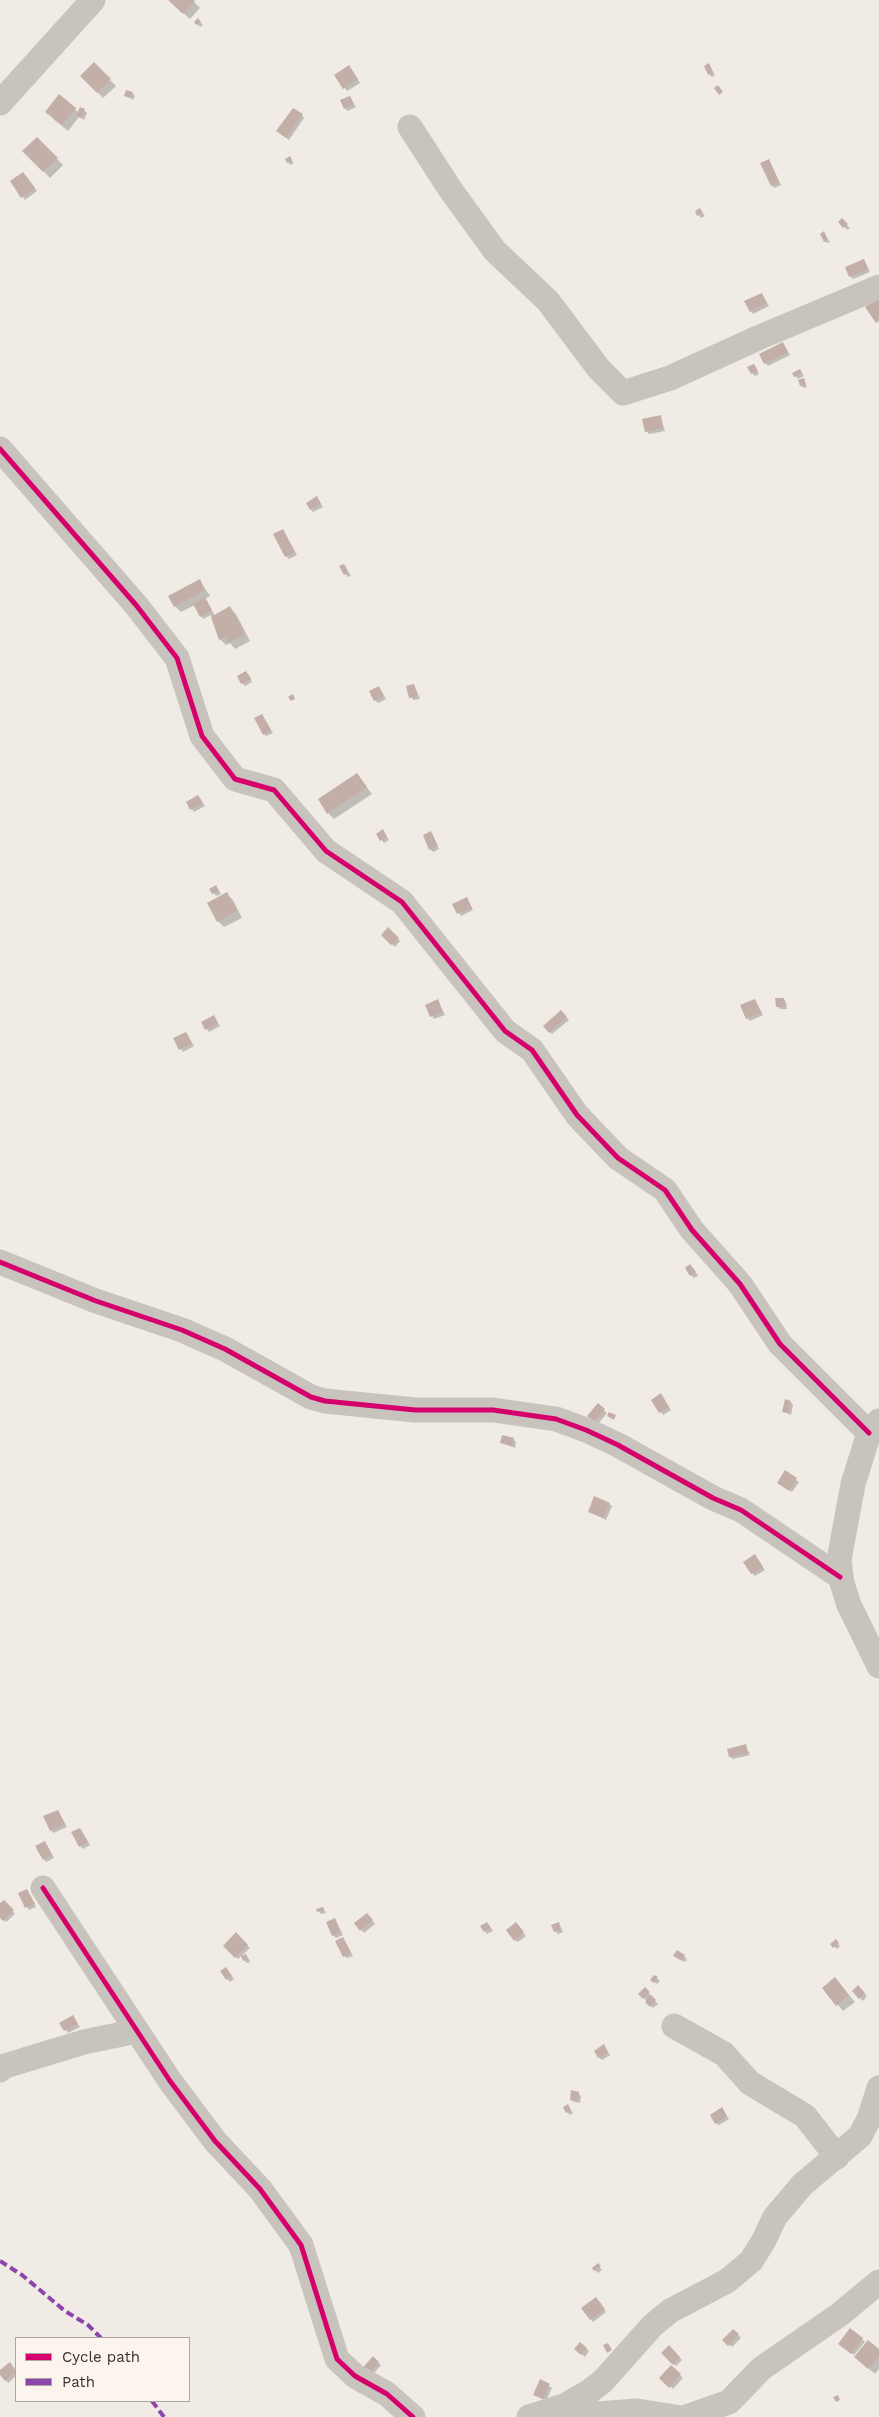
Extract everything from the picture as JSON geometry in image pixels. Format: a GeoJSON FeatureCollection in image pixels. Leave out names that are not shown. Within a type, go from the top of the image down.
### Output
{"type":"FeatureCollection","features":[{"type":"Feature","properties":{"kind":"street"},"geometry":{"type":"LineString","coordinates":[[0,103],[93,0]]}},
{"type":"Feature","properties":{"kind":"street"},"geometry":{"type":"LineString","coordinates":[[410,127],[450,189],[495,251],[548,300],[599,369],[623,393],[670,378],[760,337],[879,287]]}},
{"type":"Feature","properties":{"kind":"street"},"geometry":{"type":"LineString","coordinates":[[0,449],[136,605],[177,658],[202,736],[235,779],[274,790],[326,851],[402,902],[504,1031],[532,1050],[577,1115],[618,1158],[665,1190],[692,1230],[740,1284],[780,1344],[874,1427],[853,1484],[839,1560],[840,1577],[849,1605],[879,1666]]}},
{"type":"Feature","properties":{"kind":"street"},"geometry":{"type":"LineString","coordinates":[[0,1262],[96,1301],[182,1330],[225,1349],[311,1398],[415,1410],[493,1410],[556,1419],[586,1430],[618,1445],[713,1498],[741,1510],[840,1577]]}},
{"type":"Feature","properties":{"kind":"street"},"geometry":{"type":"LineString","coordinates":[[43,1888],[170,2081],[210,2134],[260,2189],[301,2245],[337,2359],[355,2376],[387,2394],[413,2417]]}},
{"type":"Feature","properties":{"kind":"street"},"geometry":{"type":"LineString","coordinates":[[674,2026],[724,2054],[750,2083],[805,2116],[838,2156]]}},
{"type":"Feature","properties":{"kind":"street"},"geometry":{"type":"LineString","coordinates":[[0,2070],[5,2066],[84,2042],[137,2031]]}},
{"type":"Feature","properties":{"kind":"street"},"geometry":{"type":"LineString","coordinates":[[529,2417],[564,2406],[590,2391],[603,2381],[636,2342],[670,2311],[727,2282],[751,2260],[763,2242],[775,2217],[802,2184],[860,2136],[869,2119],[879,2088]]}},
{"type":"Feature","properties":{"kind":"street"},"geometry":{"type":"LineString","coordinates":[[686,2417],[730,2402],[762,2368],[839,2315],[879,2282]]}},
{"type":"Feature","properties":{"kind":"street"},"geometry":{"type":"LineString","coordinates":[[564,2406],[597,2414],[637,2411],[676,2417]]}},
{"type":"Feature","properties":{"kind":"building"},"geometry":{"type":"Polygon","coordinates":[[[168,0],[194,0],[195,1],[183,14],[168,0]]]}},
{"type":"Feature","properties":{"kind":"building"},"geometry":{"type":"Polygon","coordinates":[[[198,18],[201,22],[196,25],[194,22],[198,18]]]}},
{"type":"Feature","properties":{"kind":"building"},"geometry":{"type":"Polygon","coordinates":[[[94,62],[111,79],[97,93],[80,76],[94,62]]]}},
{"type":"Feature","properties":{"kind":"building"},"geometry":{"type":"Polygon","coordinates":[[[709,63],[713,72],[708,75],[704,66],[709,63]]]}},
{"type":"Feature","properties":{"kind":"building"},"geometry":{"type":"Polygon","coordinates":[[[349,65],[358,79],[343,89],[334,75],[349,65]]]}},
{"type":"Feature","properties":{"kind":"building"},"geometry":{"type":"Polygon","coordinates":[[[718,85],[723,92],[719,95],[714,88],[718,85]]]}},
{"type":"Feature","properties":{"kind":"building"},"geometry":{"type":"Polygon","coordinates":[[[126,90],[133,92],[130,98],[124,96],[126,90]]]}},
{"type":"Feature","properties":{"kind":"building"},"geometry":{"type":"Polygon","coordinates":[[[59,94],[76,108],[62,125],[45,112],[59,94]]]}},
{"type":"Feature","properties":{"kind":"building"},"geometry":{"type":"Polygon","coordinates":[[[350,96],[354,104],[344,109],[340,100],[350,96]]]}},
{"type":"Feature","properties":{"kind":"building"},"geometry":{"type":"Polygon","coordinates":[[[80,107],[85,109],[81,118],[76,116],[80,107]]]}},
{"type":"Feature","properties":{"kind":"building"},"geometry":{"type":"Polygon","coordinates":[[[293,108],[303,114],[286,138],[276,131],[293,108]]]}},
{"type":"Feature","properties":{"kind":"building"},"geometry":{"type":"Polygon","coordinates":[[[37,137],[58,158],[43,172],[22,151],[37,137]]]}},
{"type":"Feature","properties":{"kind":"building"},"geometry":{"type":"Polygon","coordinates":[[[290,156],[292,160],[287,163],[285,159],[290,156]]]}},
{"type":"Feature","properties":{"kind":"building"},"geometry":{"type":"Polygon","coordinates":[[[769,159],[779,182],[771,186],[760,163],[769,159]]]}},
{"type":"Feature","properties":{"kind":"building"},"geometry":{"type":"Polygon","coordinates":[[[23,172],[35,188],[21,198],[10,181],[23,172]]]}},
{"type":"Feature","properties":{"kind":"building"},"geometry":{"type":"Polygon","coordinates":[[[700,208],[703,213],[697,216],[695,211],[700,208]]]}},
{"type":"Feature","properties":{"kind":"building"},"geometry":{"type":"Polygon","coordinates":[[[842,218],[848,224],[843,228],[838,222],[842,218]]]}},
{"type":"Feature","properties":{"kind":"building"},"geometry":{"type":"Polygon","coordinates":[[[824,231],[828,240],[824,242],[820,234],[824,231]]]}},
{"type":"Feature","properties":{"kind":"building"},"geometry":{"type":"Polygon","coordinates":[[[864,259],[868,269],[849,277],[845,267],[864,259]]]}},
{"type":"Feature","properties":{"kind":"building"},"geometry":{"type":"Polygon","coordinates":[[[762,293],[767,303],[750,312],[744,301],[762,293]]]}},
{"type":"Feature","properties":{"kind":"building"},"geometry":{"type":"Polygon","coordinates":[[[879,298],[879,321],[876,323],[865,307],[879,298]]]}},
{"type":"Feature","properties":{"kind":"building"},"geometry":{"type":"Polygon","coordinates":[[[783,342],[788,352],[764,364],[759,354],[783,342]]]}},
{"type":"Feature","properties":{"kind":"building"},"geometry":{"type":"Polygon","coordinates":[[[754,364],[758,371],[751,374],[747,367],[754,364]]]}},
{"type":"Feature","properties":{"kind":"building"},"geometry":{"type":"Polygon","coordinates":[[[800,369],[802,373],[794,377],[792,373],[800,369]]]}},
{"type":"Feature","properties":{"kind":"building"},"geometry":{"type":"Polygon","coordinates":[[[804,378],[806,385],[800,386],[798,380],[804,378]]]}},
{"type":"Feature","properties":{"kind":"building"},"geometry":{"type":"Polygon","coordinates":[[[661,415],[663,428],[645,432],[642,419],[661,415]]]}},
{"type":"Feature","properties":{"kind":"building"},"geometry":{"type":"Polygon","coordinates":[[[317,496],[321,504],[310,510],[306,503],[317,496]]]}},
{"type":"Feature","properties":{"kind":"building"},"geometry":{"type":"Polygon","coordinates":[[[283,529],[295,552],[285,557],[273,534],[283,529]]]}},
{"type":"Feature","properties":{"kind":"building"},"geometry":{"type":"Polygon","coordinates":[[[344,564],[349,573],[344,575],[339,566],[344,564]]]}},
{"type":"Feature","properties":{"kind":"building"},"geometry":{"type":"Polygon","coordinates":[[[200,579],[205,590],[174,607],[168,596],[200,579]]]}},
{"type":"Feature","properties":{"kind":"building"},"geometry":{"type":"Polygon","coordinates":[[[205,597],[212,610],[200,617],[193,604],[205,597]]]}},
{"type":"Feature","properties":{"kind":"building"},"geometry":{"type":"Polygon","coordinates":[[[230,606],[245,634],[228,643],[225,637],[219,640],[211,617],[230,606]]]}},
{"type":"Feature","properties":{"kind":"building"},"geometry":{"type":"Polygon","coordinates":[[[246,671],[251,679],[241,684],[237,676],[246,671]]]}},
{"type":"Feature","properties":{"kind":"building"},"geometry":{"type":"Polygon","coordinates":[[[414,684],[418,696],[409,698],[406,686],[414,684]]]}},
{"type":"Feature","properties":{"kind":"building"},"geometry":{"type":"Polygon","coordinates":[[[379,686],[384,696],[374,701],[369,691],[379,686]]]}},
{"type":"Feature","properties":{"kind":"building"},"geometry":{"type":"Polygon","coordinates":[[[293,694],[295,699],[291,701],[288,697],[293,694]]]}},
{"type":"Feature","properties":{"kind":"building"},"geometry":{"type":"Polygon","coordinates":[[[262,714],[271,730],[263,735],[254,718],[262,714]]]}},
{"type":"Feature","properties":{"kind":"building"},"geometry":{"type":"Polygon","coordinates":[[[357,773],[367,787],[327,814],[318,799],[357,773]]]}},
{"type":"Feature","properties":{"kind":"building"},"geometry":{"type":"Polygon","coordinates":[[[198,795],[203,803],[190,810],[186,802],[198,795]]]}},
{"type":"Feature","properties":{"kind":"building"},"geometry":{"type":"Polygon","coordinates":[[[383,829],[387,837],[380,841],[376,834],[383,829]]]}},
{"type":"Feature","properties":{"kind":"building"},"geometry":{"type":"Polygon","coordinates":[[[431,831],[438,846],[429,850],[423,835],[431,831]]]}},
{"type":"Feature","properties":{"kind":"building"},"geometry":{"type":"Polygon","coordinates":[[[216,885],[219,891],[212,894],[209,889],[216,885]]]}},
{"type":"Feature","properties":{"kind":"building"},"geometry":{"type":"Polygon","coordinates":[[[227,892],[237,911],[217,922],[207,903],[227,892]]]}},
{"type":"Feature","properties":{"kind":"building"},"geometry":{"type":"Polygon","coordinates":[[[467,897],[472,908],[457,914],[452,904],[467,897]]]}},
{"type":"Feature","properties":{"kind":"building"},"geometry":{"type":"Polygon","coordinates":[[[388,927],[399,938],[391,945],[381,935],[388,927]]]}},
{"type":"Feature","properties":{"kind":"building"},"geometry":{"type":"Polygon","coordinates":[[[775,998],[784,998],[785,1007],[776,1007],[775,998]]]}},
{"type":"Feature","properties":{"kind":"building"},"geometry":{"type":"Polygon","coordinates":[[[438,999],[443,1012],[430,1017],[425,1005],[438,999]]]}},
{"type":"Feature","properties":{"kind":"building"},"geometry":{"type":"Polygon","coordinates":[[[755,999],[761,1012],[746,1019],[740,1005],[755,999]]]}},
{"type":"Feature","properties":{"kind":"building"},"geometry":{"type":"Polygon","coordinates":[[[561,1010],[567,1017],[549,1033],[543,1026],[561,1010]]]}},
{"type":"Feature","properties":{"kind":"building"},"geometry":{"type":"Polygon","coordinates":[[[214,1015],[218,1023],[205,1030],[201,1022],[214,1015]]]}},
{"type":"Feature","properties":{"kind":"building"},"geometry":{"type":"Polygon","coordinates":[[[186,1032],[192,1043],[179,1050],[173,1038],[186,1032]]]}},
{"type":"Feature","properties":{"kind":"building"},"geometry":{"type":"Polygon","coordinates":[[[690,1264],[696,1272],[690,1276],[685,1268],[690,1264]]]}},
{"type":"Feature","properties":{"kind":"building"},"geometry":{"type":"Polygon","coordinates":[[[661,1393],[669,1407],[659,1413],[651,1400],[661,1393]]]}},
{"type":"Feature","properties":{"kind":"building"},"geometry":{"type":"Polygon","coordinates":[[[785,1399],[791,1401],[788,1413],[782,1412],[785,1399]]]}},
{"type":"Feature","properties":{"kind":"building"},"geometry":{"type":"Polygon","coordinates":[[[598,1403],[605,1409],[594,1422],[587,1416],[598,1403]]]}},
{"type":"Feature","properties":{"kind":"building"},"geometry":{"type":"Polygon","coordinates":[[[609,1412],[616,1415],[614,1420],[607,1416],[609,1412]]]}},
{"type":"Feature","properties":{"kind":"building"},"geometry":{"type":"Polygon","coordinates":[[[502,1435],[514,1438],[512,1446],[500,1443],[502,1435]]]}},
{"type":"Feature","properties":{"kind":"building"},"geometry":{"type":"Polygon","coordinates":[[[785,1470],[797,1478],[789,1491],[777,1483],[785,1470]]]}},
{"type":"Feature","properties":{"kind":"building"},"geometry":{"type":"Polygon","coordinates":[[[594,1496],[610,1503],[603,1518],[588,1512],[594,1496]]]}},
{"type":"Feature","properties":{"kind":"building"},"geometry":{"type":"Polygon","coordinates":[[[755,1554],[763,1567],[751,1574],[743,1562],[755,1554]]]}},
{"type":"Feature","properties":{"kind":"building"},"geometry":{"type":"Polygon","coordinates":[[[746,1744],[748,1753],[729,1757],[727,1749],[746,1744]]]}},
{"type":"Feature","properties":{"kind":"building"},"geometry":{"type":"Polygon","coordinates":[[[58,1810],[65,1824],[50,1831],[43,1816],[58,1810]]]}},
{"type":"Feature","properties":{"kind":"building"},"geometry":{"type":"Polygon","coordinates":[[[80,1828],[88,1842],[79,1847],[71,1832],[80,1828]]]}},
{"type":"Feature","properties":{"kind":"building"},"geometry":{"type":"Polygon","coordinates":[[[45,1841],[52,1855],[43,1860],[35,1846],[45,1841]]]}},
{"type":"Feature","properties":{"kind":"building"},"geometry":{"type":"Polygon","coordinates":[[[27,1889],[35,1904],[25,1908],[18,1893],[27,1889]]]}},
{"type":"Feature","properties":{"kind":"building"},"geometry":{"type":"Polygon","coordinates":[[[4,1900],[14,1910],[3,1921],[0,1918],[0,1903],[4,1900]]]}},
{"type":"Feature","properties":{"kind":"building"},"geometry":{"type":"Polygon","coordinates":[[[323,1907],[324,1910],[317,1912],[316,1909],[323,1907]]]}},
{"type":"Feature","properties":{"kind":"building"},"geometry":{"type":"Polygon","coordinates":[[[367,1913],[373,1920],[360,1931],[354,1923],[367,1913]]]}},
{"type":"Feature","properties":{"kind":"building"},"geometry":{"type":"Polygon","coordinates":[[[335,1918],[341,1932],[332,1936],[326,1922],[335,1918]]]}},
{"type":"Feature","properties":{"kind":"building"},"geometry":{"type":"Polygon","coordinates":[[[487,1922],[491,1928],[484,1932],[480,1926],[487,1922]]]}},
{"type":"Feature","properties":{"kind":"building"},"geometry":{"type":"Polygon","coordinates":[[[516,1922],[524,1932],[514,1941],[506,1930],[516,1922]]]}},
{"type":"Feature","properties":{"kind":"building"},"geometry":{"type":"Polygon","coordinates":[[[559,1922],[561,1929],[554,1932],[551,1925],[559,1922]]]}},
{"type":"Feature","properties":{"kind":"building"},"geometry":{"type":"Polygon","coordinates":[[[236,1932],[248,1945],[235,1958],[223,1946],[236,1932]]]}},
{"type":"Feature","properties":{"kind":"building"},"geometry":{"type":"Polygon","coordinates":[[[343,1937],[351,1953],[343,1957],[335,1941],[343,1937]]]}},
{"type":"Feature","properties":{"kind":"building"},"geometry":{"type":"Polygon","coordinates":[[[836,1939],[839,1943],[833,1948],[830,1944],[836,1939]]]}},
{"type":"Feature","properties":{"kind":"building"},"geometry":{"type":"Polygon","coordinates":[[[677,1950],[685,1955],[682,1961],[673,1956],[677,1950]]]}},
{"type":"Feature","properties":{"kind":"building"},"geometry":{"type":"Polygon","coordinates":[[[246,1954],[248,1959],[243,1961],[241,1956],[246,1954]]]}},
{"type":"Feature","properties":{"kind":"building"},"geometry":{"type":"Polygon","coordinates":[[[226,1967],[232,1976],[226,1980],[220,1971],[226,1967]]]}},
{"type":"Feature","properties":{"kind":"building"},"geometry":{"type":"Polygon","coordinates":[[[654,1975],[658,1977],[654,1983],[650,1980],[654,1975]]]}},
{"type":"Feature","properties":{"kind":"building"},"geometry":{"type":"Polygon","coordinates":[[[835,1977],[849,1995],[836,2006],[822,1988],[835,1977]]]}},
{"type":"Feature","properties":{"kind":"building"},"geometry":{"type":"Polygon","coordinates":[[[858,1985],[865,1993],[859,1999],[852,1991],[858,1985]]]}},
{"type":"Feature","properties":{"kind":"building"},"geometry":{"type":"Polygon","coordinates":[[[645,1987],[650,1992],[643,1999],[638,1994],[645,1987]]]}},
{"type":"Feature","properties":{"kind":"building"},"geometry":{"type":"Polygon","coordinates":[[[651,1995],[656,2000],[650,2007],[645,2002],[651,1995]]]}},
{"type":"Feature","properties":{"kind":"building"},"geometry":{"type":"Polygon","coordinates":[[[73,2015],[78,2024],[64,2031],[59,2023],[73,2015]]]}},
{"type":"Feature","properties":{"kind":"building"},"geometry":{"type":"Polygon","coordinates":[[[604,2044],[608,2052],[598,2058],[594,2051],[604,2044]]]}},
{"type":"Feature","properties":{"kind":"building"},"geometry":{"type":"Polygon","coordinates":[[[571,2090],[579,2092],[578,2101],[570,2100],[571,2090]]]}},
{"type":"Feature","properties":{"kind":"building"},"geometry":{"type":"Polygon","coordinates":[[[568,2104],[571,2110],[566,2113],[563,2107],[568,2104]]]}},
{"type":"Feature","properties":{"kind":"building"},"geometry":{"type":"Polygon","coordinates":[[[722,2107],[727,2116],[715,2124],[710,2115],[722,2107]]]}},
{"type":"Feature","properties":{"kind":"building"},"geometry":{"type":"Polygon","coordinates":[[[598,2263],[601,2266],[594,2271],[592,2268],[598,2263]]]}},
{"type":"Feature","properties":{"kind":"building"},"geometry":{"type":"Polygon","coordinates":[[[596,2297],[605,2309],[590,2320],[581,2308],[596,2297]]]}},
{"type":"Feature","properties":{"kind":"building"},"geometry":{"type":"Polygon","coordinates":[[[850,2328],[863,2338],[851,2354],[838,2344],[850,2328]]]}},
{"type":"Feature","properties":{"kind":"building"},"geometry":{"type":"Polygon","coordinates":[[[733,2329],[739,2334],[728,2346],[722,2340],[733,2329]]]}},
{"type":"Feature","properties":{"kind":"building"},"geometry":{"type":"Polygon","coordinates":[[[868,2340],[879,2349],[879,2356],[868,2369],[854,2357],[868,2340]]]}},
{"type":"Feature","properties":{"kind":"building"},"geometry":{"type":"Polygon","coordinates":[[[580,2342],[587,2348],[581,2355],[574,2349],[580,2342]]]}},
{"type":"Feature","properties":{"kind":"building"},"geometry":{"type":"Polygon","coordinates":[[[608,2343],[612,2350],[607,2353],[603,2345],[608,2343]]]}},
{"type":"Feature","properties":{"kind":"building"},"geometry":{"type":"Polygon","coordinates":[[[669,2345],[680,2357],[673,2365],[661,2353],[669,2345]]]}},
{"type":"Feature","properties":{"kind":"building"},"geometry":{"type":"Polygon","coordinates":[[[373,2356],[379,2362],[367,2377],[360,2371],[373,2356]]]}},
{"type":"Feature","properties":{"kind":"building"},"geometry":{"type":"Polygon","coordinates":[[[10,2362],[15,2372],[5,2381],[0,2375],[0,2370],[10,2362]]]}},
{"type":"Feature","properties":{"kind":"building"},"geometry":{"type":"Polygon","coordinates":[[[671,2365],[681,2374],[669,2388],[659,2378],[671,2365]]]}},
{"type":"Feature","properties":{"kind":"building"},"geometry":{"type":"Polygon","coordinates":[[[540,2379],[550,2384],[543,2399],[533,2395],[540,2379]]]}},
{"type":"Feature","properties":{"kind":"building"},"geometry":{"type":"Polygon","coordinates":[[[838,2395],[840,2400],[836,2402],[833,2397],[838,2395]]]}},
{"type":"Feature","properties":{"kind":"marked path"},"geometry":{"type":"LineString","coordinates":[[0,2261],[22,2275],[65,2311],[88,2325],[100,2337]]}},
{"type":"Feature","properties":{"kind":"marked path"},"geometry":{"type":"LineString","coordinates":[[153,2402],[164,2417]]}},
{"type":"Feature","properties":{"kind":"cycle path"},"geometry":{"type":"LineString","coordinates":[[0,449],[136,605],[177,658],[202,736],[235,779],[274,790],[326,851],[402,902],[505,1031],[532,1050],[577,1115],[618,1158],[665,1190],[692,1230],[740,1284],[780,1344],[869,1433]]}},
{"type":"Feature","properties":{"kind":"cycle path"},"geometry":{"type":"LineString","coordinates":[[0,1262],[96,1301],[182,1330],[225,1349],[311,1397],[325,1401],[415,1410],[493,1410],[556,1419],[586,1430],[618,1445],[713,1498],[741,1510],[840,1577]]}},
{"type":"Feature","properties":{"kind":"cycle path"},"geometry":{"type":"LineString","coordinates":[[43,1888],[170,2081],[215,2141],[260,2189],[301,2245],[337,2359],[355,2376],[387,2394],[413,2417]]}}]}
